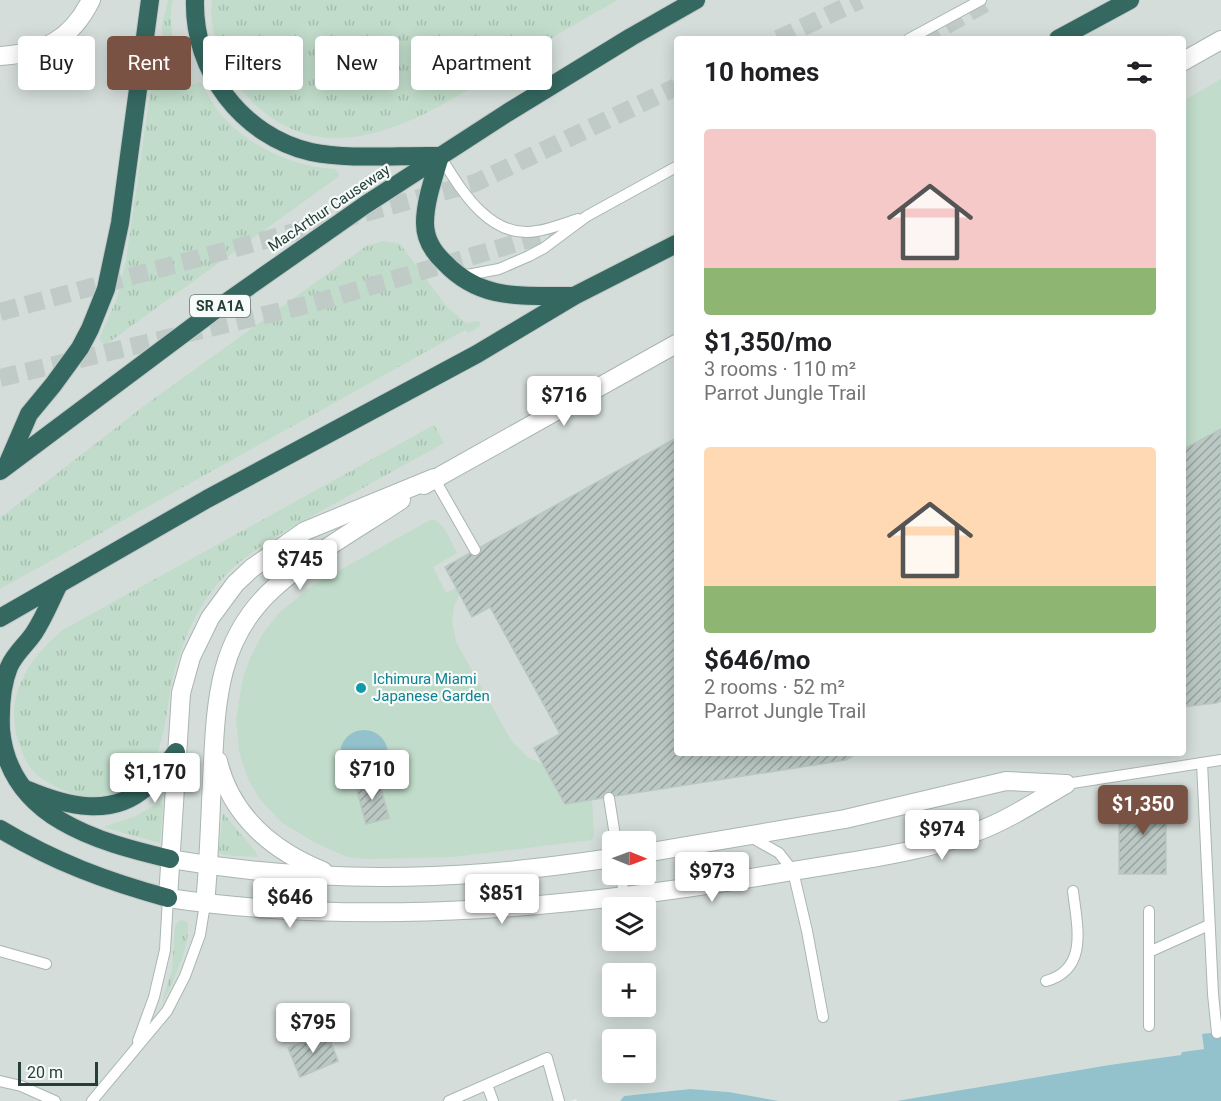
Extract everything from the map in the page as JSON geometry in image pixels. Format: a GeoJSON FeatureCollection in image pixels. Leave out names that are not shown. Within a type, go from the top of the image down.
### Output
{"type":"FeatureCollection","features":[{"type":"Feature","properties":{"kind":"highway"},"geometry":{"type":"LineString","coordinates":[[3,468],[29,414],[40,403],[74,357],[90,329],[106,289],[119,234],[150,0]]}},
{"type":"Feature","properties":{"kind":"highway"},"geometry":{"type":"LineString","coordinates":[[195,0],[196,28],[201,48],[218,86],[241,114],[264,131],[292,146],[311,152],[330,155],[440,156],[425,223],[426,236],[438,257],[459,277],[492,293],[574,296]]}},
{"type":"Feature","properties":{"kind":"highway","name":"MacArthur Causeway"},"geometry":{"type":"LineString","coordinates":[[3,468],[56,431],[240,292],[440,156],[631,37],[696,0]]}},
{"type":"Feature","properties":{"kind":"highway"},"geometry":{"type":"LineString","coordinates":[[1064,36],[1130,0]]}},
{"type":"Feature","properties":{"kind":"highway"},"geometry":{"type":"LineString","coordinates":[[0,618],[207,499],[477,354],[574,296],[674,245]]}},
{"type":"Feature","properties":{"kind":"highway"},"geometry":{"type":"LineString","coordinates":[[60,584],[33,634],[10,665],[1,700],[2,736],[6,755],[21,787],[43,810],[99,840],[170,859]]}},
{"type":"Feature","properties":{"kind":"highway"},"geometry":{"type":"LineString","coordinates":[[21,787],[75,806],[108,805],[135,796],[147,787],[176,752]]}},
{"type":"Feature","properties":{"kind":"highway"},"geometry":{"type":"LineString","coordinates":[[0,829],[63,864],[122,886],[168,898]]}},
{"type":"Feature","properties":{"kind":"street"},"geometry":{"type":"LineString","coordinates":[[0,56],[23,53],[58,41],[77,23],[91,0]]}},
{"type":"Feature","properties":{"kind":"street"},"geometry":{"type":"LineString","coordinates":[[1186,60],[1221,40]]}},
{"type":"Feature","properties":{"kind":"street"},"geometry":{"type":"LineString","coordinates":[[205,904],[217,694],[227,657],[236,637],[258,604],[300,568],[434,478],[674,345]]}},
{"type":"Feature","properties":{"kind":"street"},"geometry":{"type":"LineString","coordinates":[[434,478],[305,531],[269,554],[235,584],[210,618],[191,657],[181,693],[168,898],[205,904],[293,911],[422,912],[472,910],[624,896],[715,884],[903,852],[957,838],[1001,820],[1066,784]]}},
{"type":"Feature","properties":{"kind":"street"},"geometry":{"type":"LineString","coordinates":[[214,742],[225,783],[243,815],[256,830],[298,860],[336,876]]}},
{"type":"Feature","properties":{"kind":"street"},"geometry":{"type":"LineString","coordinates":[[656,851],[879,812],[1006,781],[1066,784]]}},
{"type":"Feature","properties":{"kind":"street"},"geometry":{"type":"LineString","coordinates":[[170,859],[208,866],[336,876],[484,873],[602,859]]}},
{"type":"Feature","properties":{"kind":"lane"},"geometry":{"type":"LineString","coordinates":[[915,36],[981,0]]}},
{"type":"Feature","properties":{"kind":"lane"},"geometry":{"type":"LineString","coordinates":[[440,156],[471,202],[496,224],[508,229],[519,232],[538,231],[587,216]]}},
{"type":"Feature","properties":{"kind":"lane"},"geometry":{"type":"LineString","coordinates":[[459,277],[499,269],[529,256],[544,248],[587,216],[674,168]]}},
{"type":"Feature","properties":{"kind":"lane"},"geometry":{"type":"LineString","coordinates":[[434,478],[475,550]]}},
{"type":"Feature","properties":{"kind":"lane"},"geometry":{"type":"LineString","coordinates":[[1066,784],[1221,760]]}},
{"type":"Feature","properties":{"kind":"lane"},"geometry":{"type":"LineString","coordinates":[[1202,763],[1209,925],[1217,1033]]}},
{"type":"Feature","properties":{"kind":"lane"},"geometry":{"type":"LineString","coordinates":[[609,798],[614,831]]}},
{"type":"Feature","properties":{"kind":"lane"},"geometry":{"type":"LineString","coordinates":[[747,835],[779,853],[794,871],[823,1017]]}},
{"type":"Feature","properties":{"kind":"lane"},"geometry":{"type":"LineString","coordinates":[[622,885],[624,896]]}},
{"type":"Feature","properties":{"kind":"lane"},"geometry":{"type":"LineString","coordinates":[[1046,981],[1065,973],[1075,958],[1078,932],[1073,891]]}},
{"type":"Feature","properties":{"kind":"lane"},"geometry":{"type":"LineString","coordinates":[[135,1050],[154,997],[165,950],[168,898]]}},
{"type":"Feature","properties":{"kind":"lane"},"geometry":{"type":"LineString","coordinates":[[92,1101],[167,1011],[185,976],[200,935],[205,904]]}},
{"type":"Feature","properties":{"kind":"lane"},"geometry":{"type":"LineString","coordinates":[[1149,911],[1149,1026]]}},
{"type":"Feature","properties":{"kind":"lane"},"geometry":{"type":"LineString","coordinates":[[1149,952],[1209,925]]}},
{"type":"Feature","properties":{"kind":"lane"},"geometry":{"type":"LineString","coordinates":[[0,951],[46,964]]}},
{"type":"Feature","properties":{"kind":"lane"},"geometry":{"type":"LineString","coordinates":[[449,1101],[547,1058],[559,1101]]}},
{"type":"Feature","properties":{"kind":"lane"},"geometry":{"type":"LineString","coordinates":[[0,1081],[21,1086],[55,1101]]}},
{"type":"Feature","properties":{"kind":"lane"},"geometry":{"type":"LineString","coordinates":[[487,1085],[493,1101]]}},
{"type":"Feature","properties":{"kind":"shaded area"},"geometry":{"type":"Polygon","coordinates":[[[0,0],[1221,0],[1221,1032],[1204,1049],[1182,1052],[1182,1055],[896,1101],[779,1101],[729,1092],[690,1089],[624,1096],[620,1101],[577,1101],[576,1099],[570,1101],[0,1101],[0,0]]]}},
{"type":"Feature","properties":{"kind":"green space"},"geometry":{"type":"Polygon","coordinates":[[[168,0],[173,0],[171,10],[173,36],[163,36],[162,26],[168,0]]]}},
{"type":"Feature","properties":{"kind":"green space"},"geometry":{"type":"Polygon","coordinates":[[[212,0],[618,0],[552,38],[552,36],[411,36],[411,90],[467,90],[412,120],[378,132],[344,138],[311,135],[278,122],[242,90],[303,90],[303,36],[215,36],[211,12],[212,0]]]}},
{"type":"Feature","properties":{"kind":"green space"},"geometry":{"type":"Polygon","coordinates":[[[1221,79],[1221,701],[1186,707],[1186,100],[1221,79]]]}},
{"type":"Feature","properties":{"kind":"green space"},"geometry":{"type":"Polygon","coordinates":[[[200,82],[203,90],[220,113],[231,125],[257,145],[303,164],[335,169],[339,174],[338,177],[105,345],[99,339],[117,298],[126,260],[151,90],[191,90],[191,85],[200,82]]]}},
{"type":"Feature","properties":{"kind":"green space"},"geometry":{"type":"Polygon","coordinates":[[[384,241],[400,244],[446,306],[466,323],[478,321],[481,323],[479,327],[468,333],[465,330],[0,589],[0,518],[144,406],[366,246],[384,241]]]}},
{"type":"Feature","properties":{"kind":"green space"},"geometry":{"type":"Polygon","coordinates":[[[434,425],[444,443],[280,534],[247,556],[218,583],[201,607],[184,641],[175,669],[158,751],[141,778],[119,791],[94,798],[63,790],[44,779],[30,767],[23,755],[16,733],[15,701],[22,680],[32,662],[61,631],[434,425]]]}},
{"type":"Feature","properties":{"kind":"green space","name":"Ichimura Miami Japanese Garden"},"geometry":{"type":"Polygon","coordinates":[[[432,519],[441,524],[457,553],[433,567],[446,593],[456,588],[460,594],[454,606],[452,620],[456,642],[512,742],[529,758],[543,764],[565,804],[592,800],[594,836],[592,840],[453,857],[370,859],[347,857],[314,842],[281,822],[259,798],[248,779],[239,751],[236,720],[243,678],[262,635],[278,614],[313,585],[432,519]]]}},
{"type":"Feature","properties":{"kind":"green space"},"geometry":{"type":"Polygon","coordinates":[[[160,802],[163,806],[160,843],[103,827],[134,817],[160,802]]]}},
{"type":"Feature","properties":{"kind":"green space"},"geometry":{"type":"Polygon","coordinates":[[[223,813],[256,852],[257,857],[224,855],[219,852],[223,813]]]}},
{"type":"Feature","properties":{"kind":"green space"},"geometry":{"type":"Polygon","coordinates":[[[181,920],[187,922],[187,939],[176,973],[162,1001],[172,970],[175,927],[181,920]]]}},
{"type":"Feature","properties":{"kind":"water"},"geometry":{"type":"Polygon","coordinates":[[[359,730],[369,730],[381,737],[388,749],[388,759],[381,771],[369,778],[359,778],[344,767],[340,759],[340,749],[351,734],[359,730]]]}},
{"type":"Feature","properties":{"kind":"water"},"geometry":{"type":"Polygon","coordinates":[[[1221,1032],[1221,1101],[896,1101],[1181,1055],[1182,1052],[1204,1049],[1202,1034],[1221,1032]]]}},
{"type":"Feature","properties":{"kind":"water"},"geometry":{"type":"Polygon","coordinates":[[[690,1089],[729,1092],[779,1101],[620,1101],[624,1096],[690,1089]]]}},
{"type":"Feature","properties":{"kind":"building"},"geometry":{"type":"Polygon","coordinates":[[[1221,429],[1221,701],[1186,707],[1186,448],[1221,429]]]}},
{"type":"Feature","properties":{"kind":"building"},"geometry":{"type":"Polygon","coordinates":[[[674,439],[674,756],[853,756],[846,760],[565,804],[534,748],[560,734],[490,607],[472,617],[445,567],[674,439]]]}},
{"type":"Feature","properties":{"kind":"building"},"geometry":{"type":"Polygon","coordinates":[[[378,777],[389,818],[366,824],[355,784],[378,777]]]}},
{"type":"Feature","properties":{"kind":"building"},"geometry":{"type":"Polygon","coordinates":[[[1119,798],[1166,798],[1166,874],[1119,874],[1119,798]]]}},
{"type":"Feature","properties":{"kind":"building"},"geometry":{"type":"Polygon","coordinates":[[[327,1032],[338,1061],[300,1077],[288,1048],[327,1032]]]}},
{"type":"Feature","properties":{"kind":"tunnel"},"geometry":{"type":"LineString","coordinates":[[784,36],[860,0]]}},
{"type":"Feature","properties":{"kind":"tunnel"},"geometry":{"type":"LineString","coordinates":[[927,36],[991,0]]}},
{"type":"Feature","properties":{"kind":"tunnel"},"geometry":{"type":"LineString","coordinates":[[0,312],[475,183],[674,88]]}},
{"type":"Feature","properties":{"kind":"tunnel"},"geometry":{"type":"LineString","coordinates":[[0,378],[311,304],[564,229]]}},
{"type":"Feature","properties":{"kind":"place","name":"Ichimura Miami Japanese Garden"},"geometry":{"type":"Point","coordinates":[361,688]}}]}
